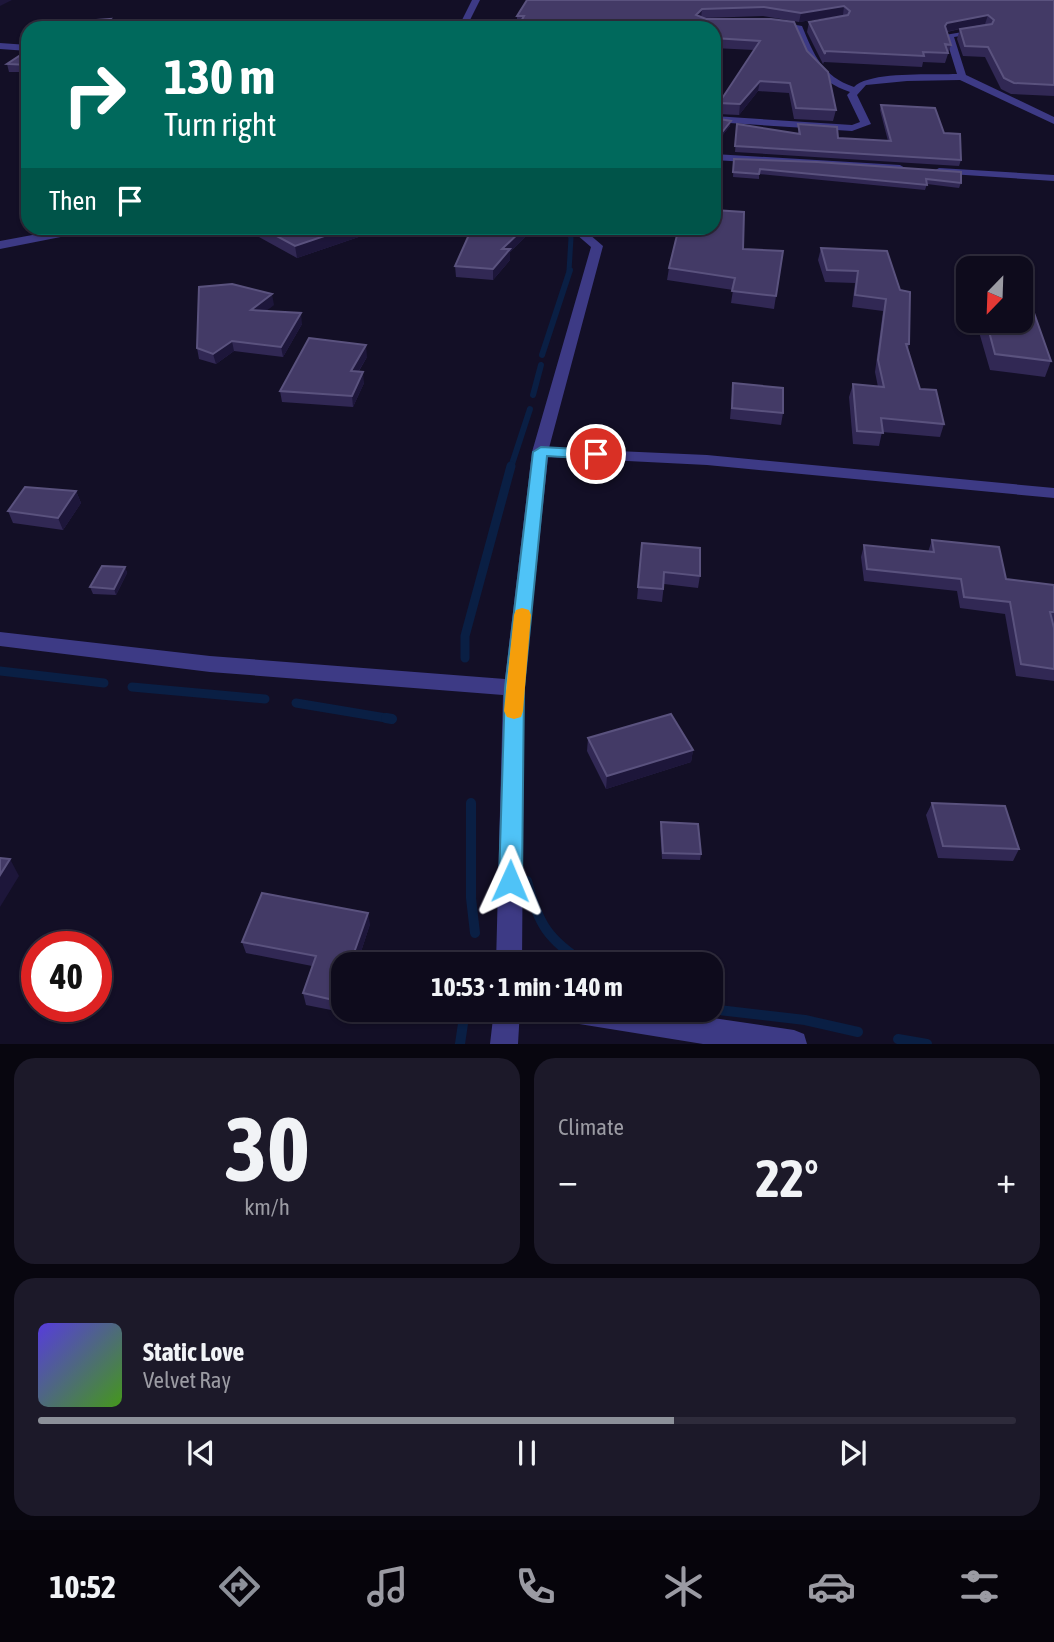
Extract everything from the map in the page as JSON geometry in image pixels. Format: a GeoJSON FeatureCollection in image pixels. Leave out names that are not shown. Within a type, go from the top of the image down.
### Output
{"type":"FeatureCollection","features":[{"type":"Feature","properties":{"kind":"street"},"geometry":{"type":"LineString","coordinates":[[466,21],[477,0]]}},
{"type":"Feature","properties":{"kind":"street"},"geometry":{"type":"LineString","coordinates":[[764,22],[789,23],[799,28],[810,24]]}},
{"type":"Feature","properties":{"kind":"street"},"geometry":{"type":"LineString","coordinates":[[799,28],[806,54],[820,72],[831,82],[856,91]]}},
{"type":"Feature","properties":{"kind":"street"},"geometry":{"type":"LineString","coordinates":[[961,77],[949,34],[986,29]]}},
{"type":"Feature","properties":{"kind":"street"},"geometry":{"type":"LineString","coordinates":[[0,47],[21,48]]}},
{"type":"Feature","properties":{"kind":"street"},"geometry":{"type":"LineString","coordinates":[[721,119],[852,128],[866,124],[852,95],[863,83],[907,78],[961,77],[1054,121]]}},
{"type":"Feature","properties":{"kind":"street"},"geometry":{"type":"LineString","coordinates":[[721,158],[816,161],[910,169]]}},
{"type":"Feature","properties":{"kind":"street"},"geometry":{"type":"LineString","coordinates":[[923,170],[1054,178]]}},
{"type":"Feature","properties":{"kind":"street"},"geometry":{"type":"LineString","coordinates":[[0,245],[51,235]]}},
{"type":"Feature","properties":{"kind":"street"},"geometry":{"type":"LineString","coordinates":[[509,952],[514,688],[541,452],[597,246],[584,235]]}},
{"type":"Feature","properties":{"kind":"street"},"geometry":{"type":"LineString","coordinates":[[541,452],[707,460],[1054,493]]}},
{"type":"Feature","properties":{"kind":"street"},"geometry":{"type":"LineString","coordinates":[[0,639],[210,664],[514,688]]}},
{"type":"Feature","properties":{"kind":"street"},"geometry":{"type":"LineString","coordinates":[[504,1044],[506,1022]]}},
{"type":"Feature","properties":{"kind":"street"},"geometry":{"type":"LineString","coordinates":[[651,1022],[794,1044]]}},
{"type":"Feature","properties":{"kind":"building"},"geometry":{"type":"Polygon","coordinates":[[[527,0],[1054,0],[1054,85],[1014,83],[1004,78],[988,47],[965,46],[960,29],[992,24],[994,20],[988,15],[947,23],[945,26],[951,45],[945,44],[948,53],[923,52],[924,56],[825,51],[825,54],[809,22],[848,15],[850,11],[844,6],[801,13],[764,7],[702,9],[696,15],[706,19],[771,19],[794,22],[807,51],[828,72],[836,110],[796,108],[790,83],[760,81],[740,104],[721,103],[760,41],[721,38],[721,21],[521,21],[524,16],[517,16],[527,0]]]}},
{"type":"Feature","properties":{"kind":"building"},"geometry":{"type":"Polygon","coordinates":[[[21,55],[21,65],[7,64],[21,55]]]}},
{"type":"Feature","properties":{"kind":"building"},"geometry":{"type":"Polygon","coordinates":[[[881,105],[935,108],[944,133],[960,134],[961,160],[735,146],[737,124],[800,134],[798,124],[837,127],[838,138],[891,141],[881,105]]]}},
{"type":"Feature","properties":{"kind":"building"},"geometry":{"type":"Polygon","coordinates":[[[721,119],[731,121],[721,134],[721,119]]]}},
{"type":"Feature","properties":{"kind":"building"},"geometry":{"type":"Polygon","coordinates":[[[734,159],[961,172],[961,183],[926,179],[927,185],[760,169],[759,174],[733,172],[734,159]]]}},
{"type":"Feature","properties":{"kind":"building"},"geometry":{"type":"Polygon","coordinates":[[[721,210],[744,212],[743,249],[783,251],[776,296],[732,291],[735,278],[669,268],[677,235],[721,235],[721,210]]]}},
{"type":"Feature","properties":{"kind":"building"},"geometry":{"type":"Polygon","coordinates":[[[275,235],[327,235],[295,246],[275,235]]]}},
{"type":"Feature","properties":{"kind":"building"},"geometry":{"type":"Polygon","coordinates":[[[469,235],[517,235],[502,249],[510,249],[493,269],[455,266],[469,235]]]}},
{"type":"Feature","properties":{"kind":"building"},"geometry":{"type":"Polygon","coordinates":[[[821,248],[887,251],[900,290],[910,292],[909,344],[906,344],[920,389],[936,390],[944,424],[881,418],[883,433],[857,431],[853,384],[884,387],[878,360],[886,299],[855,295],[858,271],[827,270],[821,248]]]}},
{"type":"Feature","properties":{"kind":"building"},"geometry":{"type":"Polygon","coordinates":[[[232,284],[272,294],[251,310],[301,313],[281,347],[232,341],[213,354],[197,348],[199,287],[232,284]]]}},
{"type":"Feature","properties":{"kind":"building"},"geometry":{"type":"Polygon","coordinates":[[[1034,313],[1051,361],[995,354],[989,333],[1033,333],[1034,313]]]}},
{"type":"Feature","properties":{"kind":"building"},"geometry":{"type":"Polygon","coordinates":[[[309,338],[366,345],[351,371],[363,372],[352,396],[280,391],[309,338]]]}},
{"type":"Feature","properties":{"kind":"building"},"geometry":{"type":"Polygon","coordinates":[[[733,383],[783,388],[783,413],[732,408],[733,383]]]}},
{"type":"Feature","properties":{"kind":"building"},"geometry":{"type":"Polygon","coordinates":[[[25,487],[76,491],[58,518],[8,511],[25,487]]]}},
{"type":"Feature","properties":{"kind":"building"},"geometry":{"type":"Polygon","coordinates":[[[932,540],[999,547],[1006,579],[1054,585],[1054,612],[1050,612],[1054,628],[1054,669],[1021,664],[1010,602],[964,597],[961,579],[867,569],[864,545],[934,552],[932,540]]]}},
{"type":"Feature","properties":{"kind":"building"},"geometry":{"type":"Polygon","coordinates":[[[642,543],[700,548],[700,576],[664,572],[663,589],[638,587],[642,543]]]}},
{"type":"Feature","properties":{"kind":"building"},"geometry":{"type":"Polygon","coordinates":[[[102,566],[125,567],[114,589],[90,587],[102,566]]]}},
{"type":"Feature","properties":{"kind":"building"},"geometry":{"type":"Polygon","coordinates":[[[671,714],[693,750],[607,776],[588,738],[671,714]]]}},
{"type":"Feature","properties":{"kind":"building"},"geometry":{"type":"Polygon","coordinates":[[[932,803],[1005,806],[1019,849],[943,846],[932,803]]]}},
{"type":"Feature","properties":{"kind":"building"},"geometry":{"type":"Polygon","coordinates":[[[661,822],[698,824],[701,854],[663,853],[661,822]]]}},
{"type":"Feature","properties":{"kind":"building"},"geometry":{"type":"Polygon","coordinates":[[[0,858],[10,859],[0,875],[0,858]]]}},
{"type":"Feature","properties":{"kind":"building"},"geometry":{"type":"Polygon","coordinates":[[[262,893],[368,913],[354,952],[331,952],[331,999],[303,993],[316,956],[242,942],[262,893]]]}},
{"type":"Feature","properties":{"kind":"waterway"},"geometry":{"type":"LineString","coordinates":[[569,271],[570,235]]}},
{"type":"Feature","properties":{"kind":"waterway"},"geometry":{"type":"LineString","coordinates":[[542,355],[570,270]]}},
{"type":"Feature","properties":{"kind":"waterway"},"geometry":{"type":"LineString","coordinates":[[533,395],[541,365]]}},
{"type":"Feature","properties":{"kind":"waterway"},"geometry":{"type":"LineString","coordinates":[[511,467],[530,409]]}},
{"type":"Feature","properties":{"kind":"waterway"},"geometry":{"type":"LineString","coordinates":[[465,658],[465,636],[511,466]]}},
{"type":"Feature","properties":{"kind":"waterway"},"geometry":{"type":"LineString","coordinates":[[0,671],[104,683]]}},
{"type":"Feature","properties":{"kind":"waterway"},"geometry":{"type":"LineString","coordinates":[[132,687],[265,699]]}},
{"type":"Feature","properties":{"kind":"waterway"},"geometry":{"type":"LineString","coordinates":[[296,703],[392,719]]}},
{"type":"Feature","properties":{"kind":"waterway"},"geometry":{"type":"LineString","coordinates":[[471,803],[471,898],[475,933]]}},
{"type":"Feature","properties":{"kind":"waterway"},"geometry":{"type":"LineString","coordinates":[[527,881],[540,920],[554,939],[569,952]]}},
{"type":"Feature","properties":{"kind":"waterway"},"geometry":{"type":"LineString","coordinates":[[723,1011],[805,1020],[858,1032]]}},
{"type":"Feature","properties":{"kind":"waterway"},"geometry":{"type":"LineString","coordinates":[[460,1044],[463,1022]]}},
{"type":"Feature","properties":{"kind":"waterway"},"geometry":{"type":"LineString","coordinates":[[898,1039],[927,1044]]}},
{"type":"Feature","properties":{"kind":"slow traffic"},"geometry":{"type":"LineString","coordinates":[[514,711],[522,615]]}},
{"type":"Feature","properties":{"kind":"route"},"geometry":{"type":"LineString","coordinates":[[510,881],[514,688],[541,452],[596,454]]}}]}
